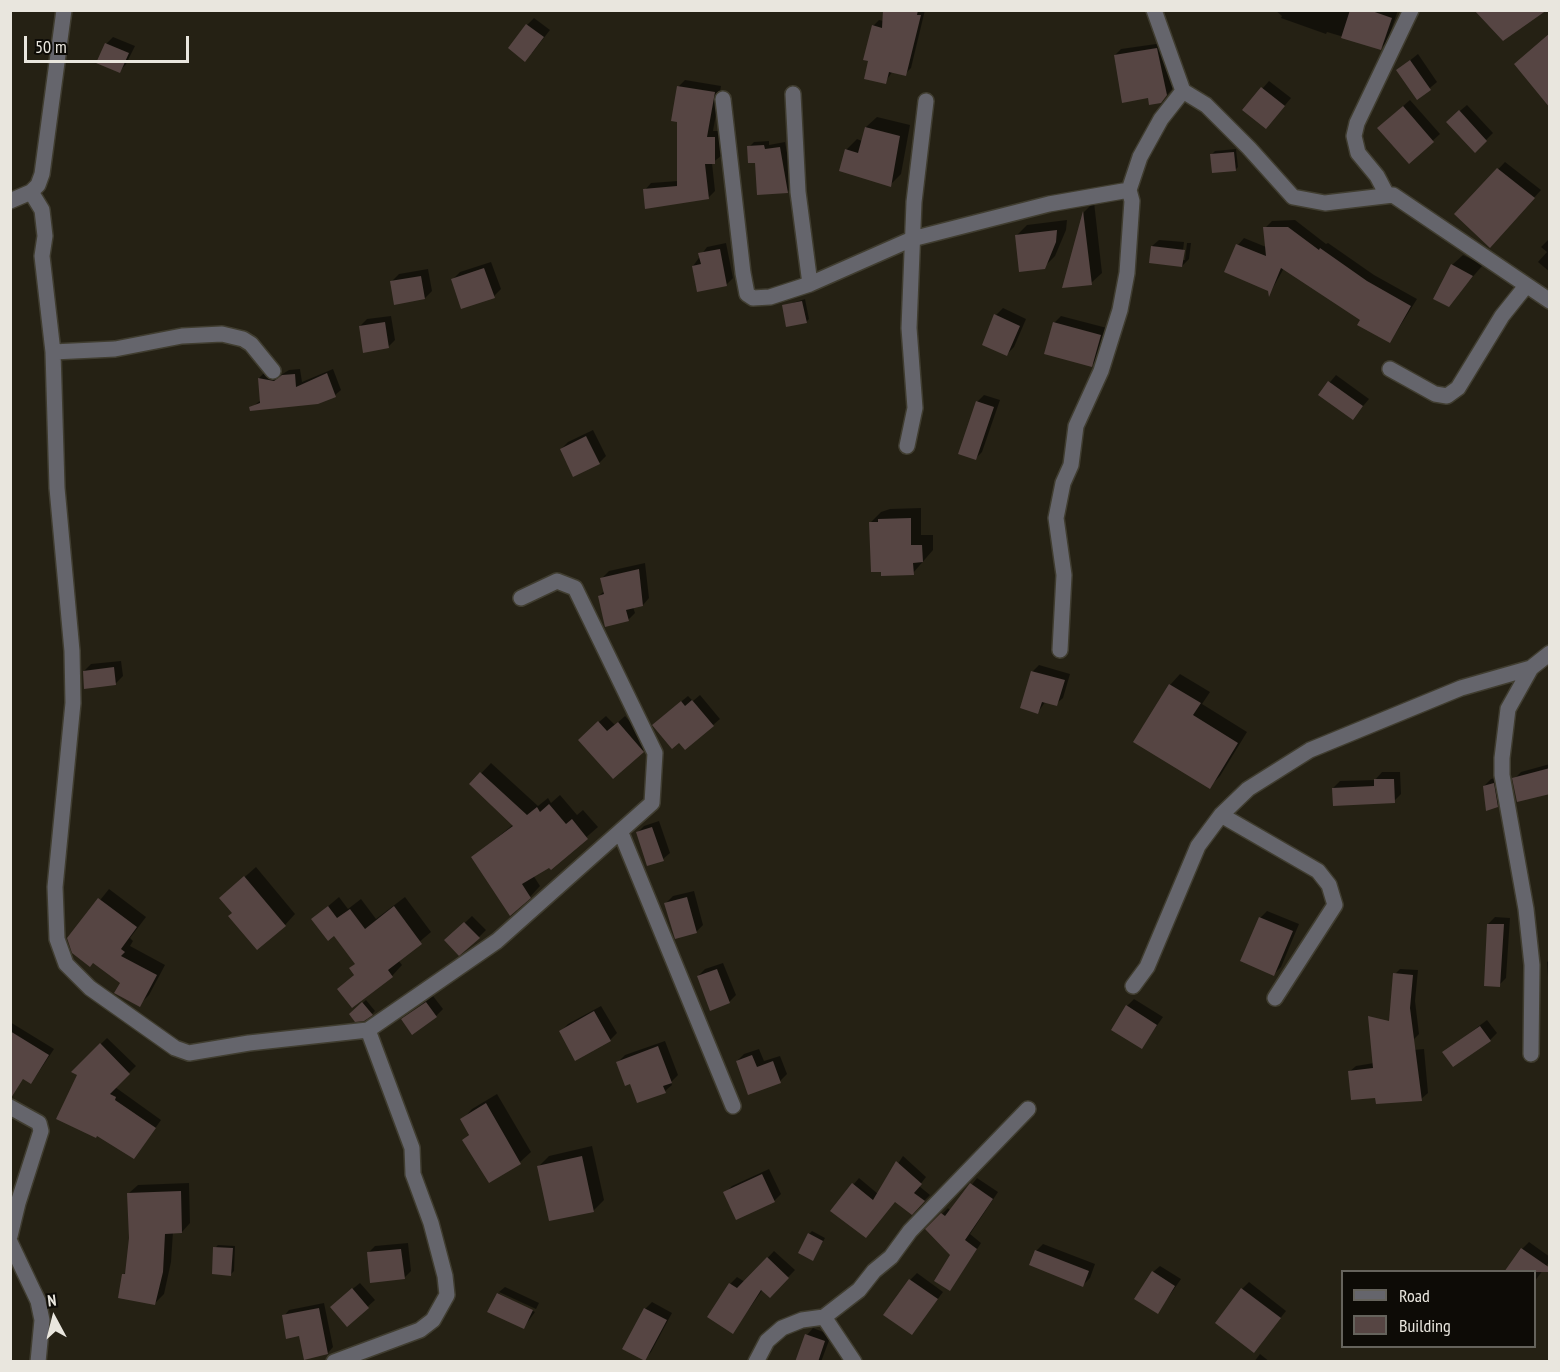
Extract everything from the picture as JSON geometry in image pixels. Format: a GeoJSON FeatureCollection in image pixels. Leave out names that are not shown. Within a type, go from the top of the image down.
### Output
{"type":"FeatureCollection","features":[{"type":"Feature","properties":{"kind":"street"},"geometry":{"type":"LineString","coordinates":[[10,201],[31,192],[38,185],[45,158],[64,10]]}},
{"type":"Feature","properties":{"kind":"street"},"geometry":{"type":"LineString","coordinates":[[1154,10],[1183,91],[1206,105],[1293,197],[1325,203],[1387,195],[1400,199],[1550,301]]}},
{"type":"Feature","properties":{"kind":"street"},"geometry":{"type":"LineString","coordinates":[[1387,195],[1377,176],[1358,153],[1354,136],[1356,123],[1412,10]]}},
{"type":"Feature","properties":{"kind":"street"},"geometry":{"type":"LineString","coordinates":[[1060,650],[1064,575],[1056,518],[1063,483],[1071,465],[1076,426],[1101,371],[1120,310],[1127,273],[1132,201],[1129,190],[1140,157],[1161,119],[1183,91]]}},
{"type":"Feature","properties":{"kind":"street"},"geometry":{"type":"LineString","coordinates":[[793,94],[798,192],[810,284]]}},
{"type":"Feature","properties":{"kind":"street"},"geometry":{"type":"LineString","coordinates":[[723,99],[742,273],[747,294],[753,298],[770,297],[810,284],[912,239],[1039,206],[1129,190]]}},
{"type":"Feature","properties":{"kind":"street"},"geometry":{"type":"LineString","coordinates":[[907,446],[915,408],[909,328],[912,239],[926,101]]}},
{"type":"Feature","properties":{"kind":"street"},"geometry":{"type":"LineString","coordinates":[[31,192],[42,210],[45,236],[42,256],[53,352],[54,451],[72,651],[73,703],[55,887],[57,939],[66,964],[90,988],[183,1052],[196,1054],[249,1043],[368,1030],[496,941],[621,833],[652,803],[655,753],[575,588],[557,581],[521,598]]}},
{"type":"Feature","properties":{"kind":"street"},"geometry":{"type":"LineString","coordinates":[[1390,369],[1435,394],[1447,396],[1458,388],[1502,316],[1526,286]]}},
{"type":"Feature","properties":{"kind":"street"},"geometry":{"type":"LineString","coordinates":[[53,352],[115,349],[182,336],[222,334],[243,339],[250,344],[273,371]]}},
{"type":"Feature","properties":{"kind":"street"},"geometry":{"type":"LineString","coordinates":[[1133,986],[1147,967],[1188,865],[1207,832],[1248,789],[1310,750],[1461,688],[1531,668],[1550,653]]}},
{"type":"Feature","properties":{"kind":"street"},"geometry":{"type":"LineString","coordinates":[[1531,668],[1508,709],[1504,733],[1502,776],[1526,909],[1532,965],[1531,1054]]}},
{"type":"Feature","properties":{"kind":"street"},"geometry":{"type":"LineString","coordinates":[[1221,815],[1318,871],[1329,885],[1335,905],[1275,998]]}},
{"type":"Feature","properties":{"kind":"street"},"geometry":{"type":"LineString","coordinates":[[621,833],[733,1106]]}},
{"type":"Feature","properties":{"kind":"street"},"geometry":{"type":"LineString","coordinates":[[334,1362],[420,1330],[434,1320],[447,1295],[445,1276],[431,1223],[413,1174],[412,1148],[368,1030]]}},
{"type":"Feature","properties":{"kind":"street"},"geometry":{"type":"LineString","coordinates":[[10,1107],[39,1123],[41,1131],[10,1236]]}},
{"type":"Feature","properties":{"kind":"street"},"geometry":{"type":"LineString","coordinates":[[756,1362],[767,1341],[782,1328],[802,1320],[824,1317],[859,1290],[874,1271],[891,1257],[910,1231],[1028,1109]]}},
{"type":"Feature","properties":{"kind":"street"},"geometry":{"type":"LineString","coordinates":[[10,1242],[38,1301],[42,1320],[38,1362]]}},
{"type":"Feature","properties":{"kind":"street"},"geometry":{"type":"LineString","coordinates":[[824,1317],[854,1362]]}},
{"type":"Feature","properties":{"kind":"building"},"geometry":{"type":"Polygon","coordinates":[[[883,10],[918,10],[917,15],[921,15],[906,76],[889,72],[886,84],[864,79],[868,61],[863,60],[872,25],[882,28],[883,10]]]}},
{"type":"Feature","properties":{"kind":"building"},"geometry":{"type":"Polygon","coordinates":[[[1350,10],[1369,10],[1392,18],[1381,50],[1341,38],[1350,10]]]}},
{"type":"Feature","properties":{"kind":"building"},"geometry":{"type":"Polygon","coordinates":[[[1474,10],[1547,10],[1503,41],[1474,10]]]}},
{"type":"Feature","properties":{"kind":"building"},"geometry":{"type":"Polygon","coordinates":[[[526,24],[544,37],[525,62],[508,48],[526,24]]]}},
{"type":"Feature","properties":{"kind":"building"},"geometry":{"type":"Polygon","coordinates":[[[1550,33],[1550,108],[1514,64],[1550,33]]]}},
{"type":"Feature","properties":{"kind":"building"},"geometry":{"type":"Polygon","coordinates":[[[105,43],[129,53],[120,73],[96,63],[105,43]]]}},
{"type":"Feature","properties":{"kind":"building"},"geometry":{"type":"Polygon","coordinates":[[[1157,48],[1167,95],[1161,103],[1149,105],[1148,98],[1122,103],[1114,55],[1157,48]]]}},
{"type":"Feature","properties":{"kind":"building"},"geometry":{"type":"Polygon","coordinates":[[[1410,60],[1431,90],[1417,100],[1396,70],[1410,60]]]}},
{"type":"Feature","properties":{"kind":"building"},"geometry":{"type":"Polygon","coordinates":[[[677,86],[715,92],[707,137],[715,137],[715,164],[705,164],[709,199],[645,209],[643,189],[677,186],[677,122],[671,121],[677,86]]]}},
{"type":"Feature","properties":{"kind":"building"},"geometry":{"type":"Polygon","coordinates":[[[1261,87],[1285,106],[1266,129],[1242,110],[1261,87]]]}},
{"type":"Feature","properties":{"kind":"building"},"geometry":{"type":"Polygon","coordinates":[[[1403,106],[1434,142],[1409,164],[1377,128],[1403,106]]]}},
{"type":"Feature","properties":{"kind":"building"},"geometry":{"type":"Polygon","coordinates":[[[1459,110],[1487,141],[1475,153],[1446,122],[1459,110]]]}},
{"type":"Feature","properties":{"kind":"building"},"geometry":{"type":"Polygon","coordinates":[[[865,127],[900,136],[891,187],[839,171],[845,149],[858,153],[865,127]]]}},
{"type":"Feature","properties":{"kind":"building"},"geometry":{"type":"Polygon","coordinates":[[[764,145],[765,149],[780,147],[788,193],[757,195],[755,163],[748,163],[747,146],[764,145]]]}},
{"type":"Feature","properties":{"kind":"building"},"geometry":{"type":"Polygon","coordinates":[[[1234,152],[1236,171],[1212,173],[1210,154],[1234,152]]]}},
{"type":"Feature","properties":{"kind":"building"},"geometry":{"type":"Polygon","coordinates":[[[1497,168],[1535,198],[1490,248],[1454,214],[1497,168]]]}},
{"type":"Feature","properties":{"kind":"building"},"geometry":{"type":"Polygon","coordinates":[[[1083,211],[1092,285],[1062,288],[1083,211]]]}},
{"type":"Feature","properties":{"kind":"building"},"geometry":{"type":"Polygon","coordinates":[[[1263,227],[1288,227],[1367,281],[1411,306],[1390,343],[1357,325],[1360,320],[1281,268],[1269,297],[1268,291],[1224,272],[1236,244],[1266,256],[1263,227]]]}},
{"type":"Feature","properties":{"kind":"building"},"geometry":{"type":"Polygon","coordinates":[[[1057,230],[1056,242],[1045,269],[1019,272],[1015,235],[1057,230]]]}},
{"type":"Feature","properties":{"kind":"building"},"geometry":{"type":"Polygon","coordinates":[[[1151,246],[1185,250],[1182,267],[1149,263],[1151,246]]]}},
{"type":"Feature","properties":{"kind":"building"},"geometry":{"type":"Polygon","coordinates":[[[720,249],[727,286],[697,292],[692,266],[701,264],[698,253],[720,249]]]}},
{"type":"Feature","properties":{"kind":"building"},"geometry":{"type":"Polygon","coordinates":[[[1451,264],[1473,276],[1449,307],[1433,299],[1451,264]]]}},
{"type":"Feature","properties":{"kind":"building"},"geometry":{"type":"Polygon","coordinates":[[[484,268],[495,298],[461,309],[451,279],[484,268]]]}},
{"type":"Feature","properties":{"kind":"building"},"geometry":{"type":"Polygon","coordinates":[[[421,276],[425,299],[394,305],[390,281],[421,276]]]}},
{"type":"Feature","properties":{"kind":"building"},"geometry":{"type":"Polygon","coordinates":[[[802,301],[807,323],[786,327],[782,305],[802,301]]]}},
{"type":"Feature","properties":{"kind":"building"},"geometry":{"type":"Polygon","coordinates":[[[994,314],[1020,326],[1007,356],[982,345],[994,314]]]}},
{"type":"Feature","properties":{"kind":"building"},"geometry":{"type":"Polygon","coordinates":[[[385,322],[389,348],[363,353],[359,326],[385,322]]]}},
{"type":"Feature","properties":{"kind":"building"},"geometry":{"type":"Polygon","coordinates":[[[1053,322],[1101,335],[1092,367],[1044,354],[1053,322]]]}},
{"type":"Feature","properties":{"kind":"building"},"geometry":{"type":"Polygon","coordinates":[[[327,373],[336,397],[318,404],[250,411],[249,407],[260,403],[258,378],[274,381],[282,375],[295,374],[296,387],[327,373]]]}},
{"type":"Feature","properties":{"kind":"building"},"geometry":{"type":"Polygon","coordinates":[[[1328,381],[1363,406],[1353,420],[1318,395],[1328,381]]]}},
{"type":"Feature","properties":{"kind":"building"},"geometry":{"type":"Polygon","coordinates":[[[976,401],[994,407],[976,460],[958,454],[976,401]]]}},
{"type":"Feature","properties":{"kind":"building"},"geometry":{"type":"Polygon","coordinates":[[[586,436],[600,464],[573,477],[560,449],[586,436]]]}},
{"type":"Feature","properties":{"kind":"building"},"geometry":{"type":"Polygon","coordinates":[[[911,518],[911,545],[922,545],[923,562],[913,563],[914,575],[881,576],[881,572],[871,572],[869,522],[878,522],[878,519],[911,518]]]}},
{"type":"Feature","properties":{"kind":"building"},"geometry":{"type":"Polygon","coordinates":[[[639,569],[643,606],[626,610],[629,621],[605,627],[598,596],[604,594],[600,578],[639,569]]]}},
{"type":"Feature","properties":{"kind":"building"},"geometry":{"type":"Polygon","coordinates":[[[114,667],[116,685],[84,689],[83,671],[114,667]]]}},
{"type":"Feature","properties":{"kind":"building"},"geometry":{"type":"Polygon","coordinates":[[[1031,671],[1065,680],[1057,706],[1042,702],[1038,714],[1020,708],[1031,671]]]}},
{"type":"Feature","properties":{"kind":"building"},"geometry":{"type":"Polygon","coordinates":[[[1169,684],[1201,703],[1193,715],[1238,743],[1210,789],[1133,742],[1169,684]]]}},
{"type":"Feature","properties":{"kind":"building"},"geometry":{"type":"Polygon","coordinates":[[[692,700],[714,726],[685,750],[679,743],[672,749],[652,725],[681,701],[685,706],[692,700]]]}},
{"type":"Feature","properties":{"kind":"building"},"geometry":{"type":"Polygon","coordinates":[[[598,721],[607,731],[618,722],[644,752],[613,779],[578,740],[598,721]]]}},
{"type":"Feature","properties":{"kind":"building"},"geometry":{"type":"Polygon","coordinates":[[[1550,768],[1550,794],[1517,802],[1512,778],[1550,768]]]}},
{"type":"Feature","properties":{"kind":"building"},"geometry":{"type":"Polygon","coordinates":[[[480,772],[527,815],[537,807],[540,812],[549,804],[566,824],[572,819],[588,839],[551,870],[549,868],[522,884],[531,898],[510,916],[471,857],[513,826],[469,784],[480,772]]]}},
{"type":"Feature","properties":{"kind":"building"},"geometry":{"type":"Polygon","coordinates":[[[1374,779],[1394,779],[1395,803],[1333,806],[1332,788],[1374,786],[1374,779]]]}},
{"type":"Feature","properties":{"kind":"building"},"geometry":{"type":"Polygon","coordinates":[[[1494,783],[1498,807],[1486,811],[1483,786],[1494,783]]]}},
{"type":"Feature","properties":{"kind":"building"},"geometry":{"type":"Polygon","coordinates":[[[652,827],[664,861],[647,866],[636,832],[652,827]]]}},
{"type":"Feature","properties":{"kind":"building"},"geometry":{"type":"Polygon","coordinates":[[[244,876],[286,926],[257,950],[228,916],[232,913],[219,898],[244,876]]]}},
{"type":"Feature","properties":{"kind":"building"},"geometry":{"type":"Polygon","coordinates":[[[687,897],[697,933],[675,939],[664,903],[687,897]]]}},
{"type":"Feature","properties":{"kind":"building"},"geometry":{"type":"Polygon","coordinates":[[[98,898],[137,927],[121,949],[125,952],[121,956],[157,975],[140,1007],[114,993],[120,983],[93,963],[90,967],[72,953],[67,938],[98,898]]]}},
{"type":"Feature","properties":{"kind":"building"},"geometry":{"type":"Polygon","coordinates":[[[328,906],[337,918],[350,909],[365,929],[394,906],[422,944],[388,970],[393,977],[352,1008],[337,989],[354,975],[349,968],[355,964],[334,936],[328,941],[311,919],[328,906]]]}},
{"type":"Feature","properties":{"kind":"building"},"geometry":{"type":"Polygon","coordinates":[[[1259,917],[1293,931],[1274,976],[1240,961],[1259,917]]]}},
{"type":"Feature","properties":{"kind":"building"},"geometry":{"type":"Polygon","coordinates":[[[464,922],[480,938],[459,956],[444,940],[464,922]]]}},
{"type":"Feature","properties":{"kind":"building"},"geometry":{"type":"Polygon","coordinates":[[[1487,924],[1504,924],[1500,987],[1484,986],[1487,924]]]}},
{"type":"Feature","properties":{"kind":"building"},"geometry":{"type":"Polygon","coordinates":[[[717,969],[730,1003],[710,1011],[697,976],[717,969]]]}},
{"type":"Feature","properties":{"kind":"building"},"geometry":{"type":"Polygon","coordinates":[[[1393,973],[1413,975],[1410,1008],[1422,1101],[1376,1104],[1375,1098],[1351,1100],[1348,1071],[1373,1068],[1368,1016],[1389,1021],[1393,973]]]}},
{"type":"Feature","properties":{"kind":"building"},"geometry":{"type":"Polygon","coordinates":[[[362,1002],[373,1015],[364,1021],[355,1022],[349,1014],[362,1002]]]}},
{"type":"Feature","properties":{"kind":"building"},"geometry":{"type":"Polygon","coordinates":[[[426,1002],[437,1017],[412,1035],[401,1019],[426,1002]]]}},
{"type":"Feature","properties":{"kind":"building"},"geometry":{"type":"Polygon","coordinates":[[[1126,1005],[1157,1025],[1142,1049],[1111,1030],[1126,1005]]]}},
{"type":"Feature","properties":{"kind":"building"},"geometry":{"type":"Polygon","coordinates":[[[594,1011],[611,1041],[575,1061],[559,1031],[594,1011]]]}},
{"type":"Feature","properties":{"kind":"building"},"geometry":{"type":"Polygon","coordinates":[[[1480,1026],[1491,1041],[1453,1067],[1442,1052],[1480,1026]]]}},
{"type":"Feature","properties":{"kind":"building"},"geometry":{"type":"Polygon","coordinates":[[[10,1031],[49,1055],[31,1084],[23,1079],[11,1098],[10,1031]]]}},
{"type":"Feature","properties":{"kind":"building"},"geometry":{"type":"Polygon","coordinates":[[[100,1043],[130,1074],[110,1094],[116,1097],[115,1100],[156,1128],[134,1159],[97,1136],[96,1138],[56,1119],[77,1075],[71,1072],[100,1043]]]}},
{"type":"Feature","properties":{"kind":"building"},"geometry":{"type":"Polygon","coordinates":[[[658,1046],[672,1083],[663,1086],[666,1093],[637,1103],[630,1084],[625,1086],[616,1062],[658,1046]]]}},
{"type":"Feature","properties":{"kind":"building"},"geometry":{"type":"Polygon","coordinates":[[[752,1055],[757,1067],[773,1061],[781,1083],[748,1095],[736,1061],[752,1055]]]}},
{"type":"Feature","properties":{"kind":"building"},"geometry":{"type":"Polygon","coordinates":[[[486,1103],[521,1164],[489,1183],[462,1140],[469,1135],[460,1119],[486,1103]]]}},
{"type":"Feature","properties":{"kind":"building"},"geometry":{"type":"Polygon","coordinates":[[[582,1156],[594,1212],[549,1221],[537,1166],[582,1156]]]}},
{"type":"Feature","properties":{"kind":"building"},"geometry":{"type":"Polygon","coordinates":[[[896,1161],[922,1184],[914,1193],[925,1201],[912,1215],[895,1202],[866,1238],[830,1211],[852,1183],[873,1200],[896,1161]]]}},
{"type":"Feature","properties":{"kind":"building"},"geometry":{"type":"Polygon","coordinates":[[[762,1174],[775,1202],[736,1220],[723,1192],[762,1174]]]}},
{"type":"Feature","properties":{"kind":"building"},"geometry":{"type":"Polygon","coordinates":[[[970,1183],[993,1199],[965,1240],[977,1249],[950,1291],[934,1281],[950,1255],[925,1229],[941,1213],[945,1216],[970,1183]]]}},
{"type":"Feature","properties":{"kind":"building"},"geometry":{"type":"Polygon","coordinates":[[[181,1191],[182,1233],[165,1234],[163,1272],[155,1305],[118,1298],[122,1274],[125,1274],[129,1238],[127,1193],[181,1191]]]}},
{"type":"Feature","properties":{"kind":"building"},"geometry":{"type":"Polygon","coordinates":[[[808,1233],[823,1241],[813,1261],[798,1253],[808,1233]]]}},
{"type":"Feature","properties":{"kind":"building"},"geometry":{"type":"Polygon","coordinates":[[[213,1247],[233,1248],[231,1276],[212,1274],[213,1247]]]}},
{"type":"Feature","properties":{"kind":"building"},"geometry":{"type":"Polygon","coordinates":[[[1521,1248],[1550,1268],[1550,1272],[1536,1272],[1536,1270],[1505,1270],[1521,1248]]]}},
{"type":"Feature","properties":{"kind":"building"},"geometry":{"type":"Polygon","coordinates":[[[401,1249],[405,1279],[370,1283],[367,1252],[401,1249]]]}},
{"type":"Feature","properties":{"kind":"building"},"geometry":{"type":"Polygon","coordinates":[[[1035,1250],[1089,1271],[1083,1287],[1029,1265],[1035,1250]]]}},
{"type":"Feature","properties":{"kind":"building"},"geometry":{"type":"Polygon","coordinates":[[[767,1257],[789,1278],[770,1298],[761,1290],[733,1334],[707,1317],[729,1283],[737,1288],[767,1257]]]}},
{"type":"Feature","properties":{"kind":"building"},"geometry":{"type":"Polygon","coordinates":[[[1152,1271],[1175,1286],[1158,1314],[1134,1299],[1152,1271]]]}},
{"type":"Feature","properties":{"kind":"building"},"geometry":{"type":"Polygon","coordinates":[[[909,1279],[938,1299],[912,1335],[883,1315],[909,1279]]]}},
{"type":"Feature","properties":{"kind":"building"},"geometry":{"type":"Polygon","coordinates":[[[352,1288],[369,1308],[347,1327],[330,1307],[352,1288]]]}},
{"type":"Feature","properties":{"kind":"building"},"geometry":{"type":"Polygon","coordinates":[[[1241,1288],[1281,1318],[1254,1353],[1215,1323],[1241,1288]]]}},
{"type":"Feature","properties":{"kind":"building"},"geometry":{"type":"Polygon","coordinates":[[[497,1293],[533,1310],[524,1329],[487,1312],[497,1293]]]}},
{"type":"Feature","properties":{"kind":"building"},"geometry":{"type":"Polygon","coordinates":[[[319,1308],[328,1354],[304,1360],[299,1336],[286,1339],[282,1315],[319,1308]]]}},
{"type":"Feature","properties":{"kind":"building"},"geometry":{"type":"Polygon","coordinates":[[[644,1308],[667,1320],[645,1361],[622,1349],[644,1308]]]}},
{"type":"Feature","properties":{"kind":"building"},"geometry":{"type":"Polygon","coordinates":[[[805,1334],[825,1341],[818,1362],[795,1362],[805,1334]]]}}]}
